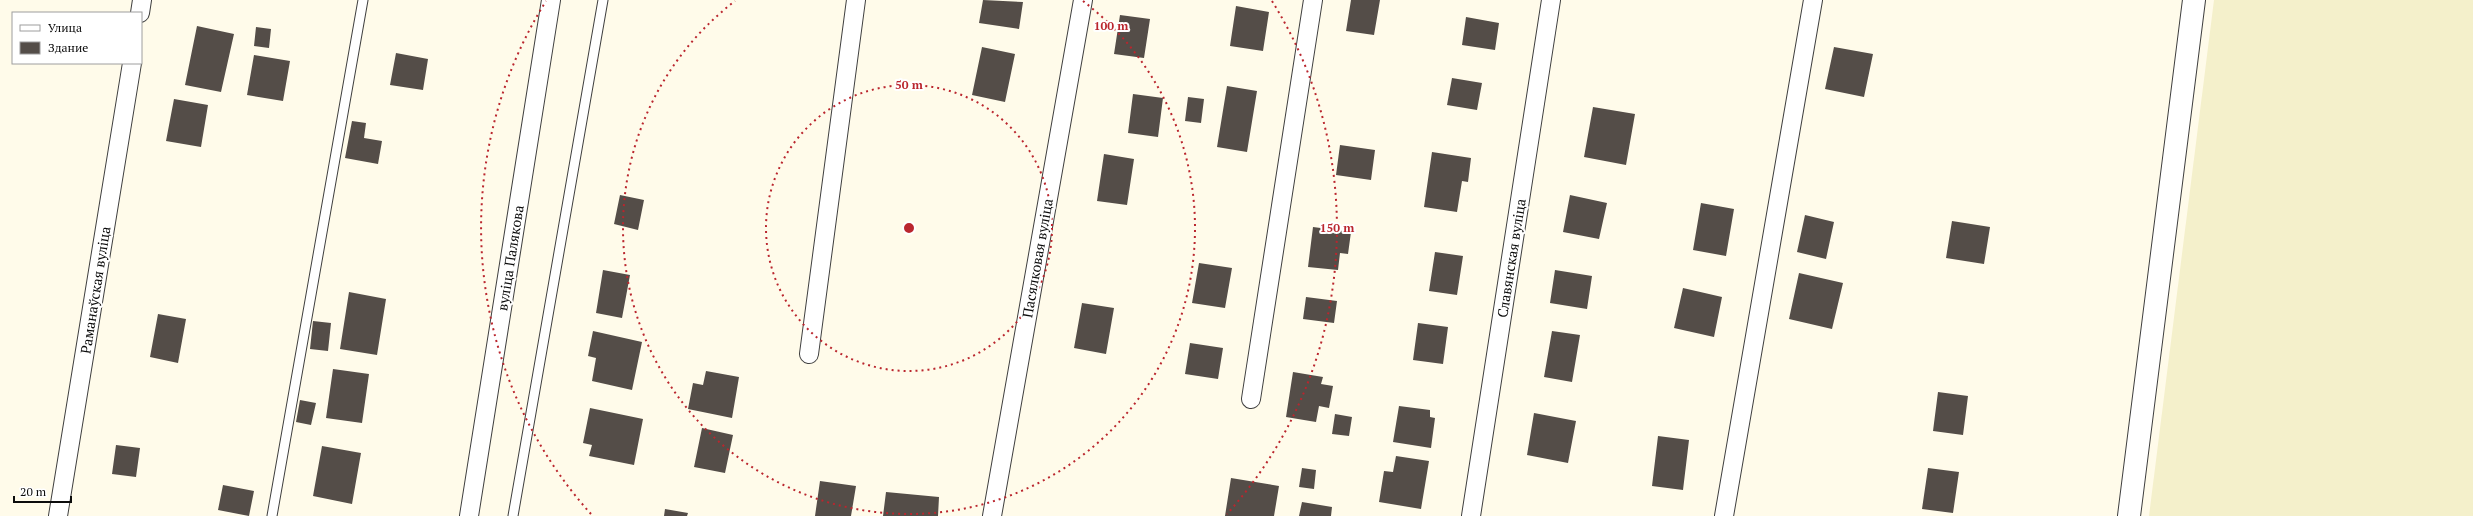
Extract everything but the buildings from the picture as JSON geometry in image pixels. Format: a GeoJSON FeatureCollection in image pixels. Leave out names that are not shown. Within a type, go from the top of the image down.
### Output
{"type":"FeatureCollection","features":[{"type":"Feature","properties":{"kind":"street"},"geometry":{"type":"LineString","coordinates":[[140,12],[142,0]]}},
{"type":"Feature","properties":{"kind":"street","name":"вуліца Палякова"},"geometry":{"type":"LineString","coordinates":[[470,516],[551,0]]}},
{"type":"Feature","properties":{"kind":"street"},"geometry":{"type":"LineString","coordinates":[[809,354],[856,0]]}},
{"type":"Feature","properties":{"kind":"street","name":"Пасялковая вуліца"},"geometry":{"type":"LineString","coordinates":[[992,516],[1083,0]]}},
{"type":"Feature","properties":{"kind":"street"},"geometry":{"type":"LineString","coordinates":[[1251,399],[1313,0]]}},
{"type":"Feature","properties":{"kind":"street","name":"Славянская вуліца"},"geometry":{"type":"LineString","coordinates":[[1471,516],[1552,0]]}},
{"type":"Feature","properties":{"kind":"street"},"geometry":{"type":"LineString","coordinates":[[1724,516],[1813,0]]}},
{"type":"Feature","properties":{"kind":"street"},"geometry":{"type":"LineString","coordinates":[[2129,516],[2194,0]]}},
{"type":"Feature","properties":{"kind":"street","name":"Раманаўская вуліца"},"geometry":{"type":"LineString","coordinates":[[58,516],[132,64]]}},
{"type":"Feature","properties":{"kind":"lane"},"geometry":{"type":"LineString","coordinates":[[272,516],[362,0]]}},
{"type":"Feature","properties":{"kind":"lane"},"geometry":{"type":"LineString","coordinates":[[513,516],[603,0]]}},
{"type":"Feature","properties":{"kind":"shaded area"},"geometry":{"type":"Polygon","coordinates":[[[2214,0],[2473,0],[2473,516],[2149,516],[2214,0]]]}}]}
